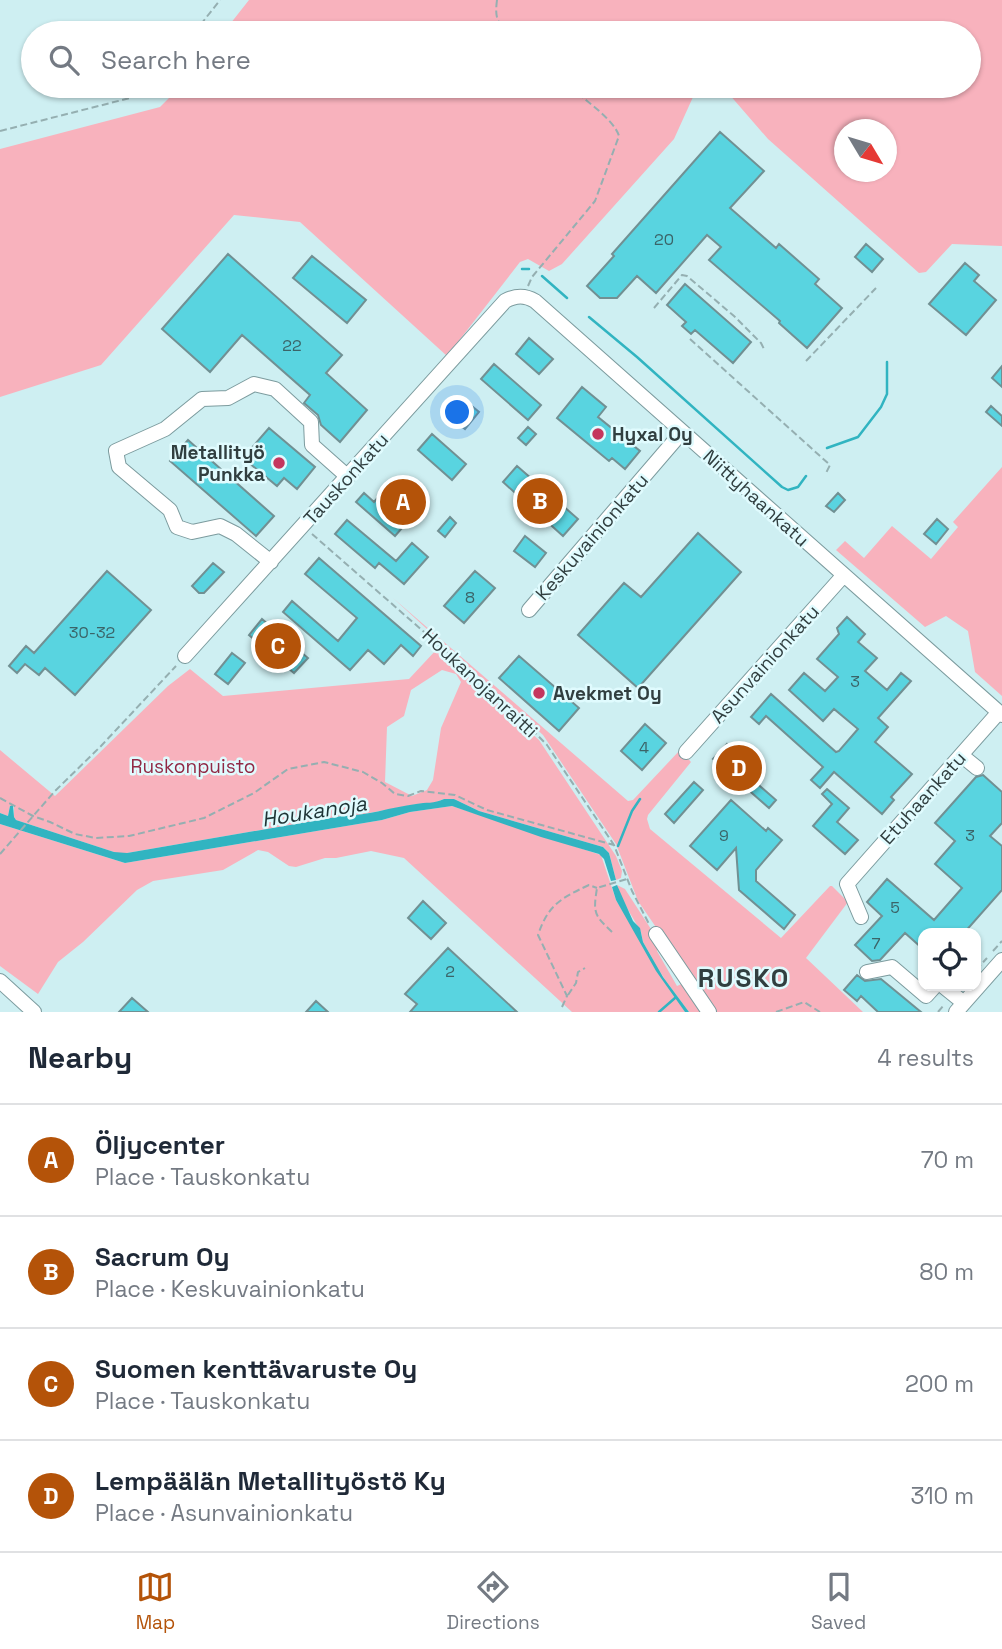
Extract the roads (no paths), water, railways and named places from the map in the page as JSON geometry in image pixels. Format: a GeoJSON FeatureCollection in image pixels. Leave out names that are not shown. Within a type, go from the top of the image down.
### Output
{"type":"FeatureCollection","features":[{"type":"Feature","properties":{"kind":"street","name":"Tauskonkatu"},"geometry":{"type":"LineString","coordinates":[[185,656],[505,301],[512,297],[525,296]]}},
{"type":"Feature","properties":{"kind":"street","name":"Niittyhaankatu"},"geometry":{"type":"LineString","coordinates":[[525,296],[535,301],[1001,713]]}},
{"type":"Feature","properties":{"kind":"street"},"geometry":{"type":"LineString","coordinates":[[271,562],[236,534],[220,526],[192,532],[177,527],[170,510],[119,467],[116,451],[165,429],[202,399],[228,398],[254,384],[275,389],[311,422],[312,445],[348,477]]}},
{"type":"Feature","properties":{"kind":"street","name":"Keskuvainionkatu"},"geometry":{"type":"LineString","coordinates":[[529,610],[682,432]]}},
{"type":"Feature","properties":{"kind":"street","name":"Asunvainionkatu"},"geometry":{"type":"LineString","coordinates":[[687,752],[843,576]]}},
{"type":"Feature","properties":{"kind":"street","name":"Etuhaankatu"},"geometry":{"type":"LineString","coordinates":[[861,917],[847,884],[1001,713]]}},
{"type":"Feature","properties":{"kind":"street"},"geometry":{"type":"LineString","coordinates":[[961,755],[977,768]]}},
{"type":"Feature","properties":{"kind":"street"},"geometry":{"type":"LineString","coordinates":[[656,934],[709,1012]]}},
{"type":"Feature","properties":{"kind":"street"},"geometry":{"type":"LineString","coordinates":[[947,991],[960,1008],[1002,960]]}},
{"type":"Feature","properties":{"kind":"street"},"geometry":{"type":"LineString","coordinates":[[866,972],[892,967],[918,989]]}},
{"type":"Feature","properties":{"kind":"street"},"geometry":{"type":"LineString","coordinates":[[0,981],[34,1012]]}},
{"type":"Feature","properties":{"kind":"water"},"geometry":{"type":"Polygon","coordinates":[[[454,799],[479,811],[603,847],[609,853],[616,880],[611,881],[604,859],[599,854],[452,806],[125,863],[0,824],[0,813],[8,816],[10,806],[13,805],[16,820],[114,852],[127,853],[454,799]]]}},
{"type":"Feature","properties":{"kind":"water"},"geometry":{"type":"Polygon","coordinates":[[[617,885],[633,921],[640,928],[643,942],[663,977],[689,1012],[685,1012],[656,971],[616,900],[612,887],[617,885]]]}},
{"type":"Feature","properties":{"kind":"waterway"},"geometry":{"type":"LineString","coordinates":[[522,269],[529,269]]}},
{"type":"Feature","properties":{"kind":"waterway"},"geometry":{"type":"LineString","coordinates":[[542,276],[567,298]]}},
{"type":"Feature","properties":{"kind":"waterway"},"geometry":{"type":"LineString","coordinates":[[589,317],[782,487],[788,490],[798,487],[806,476]]}},
{"type":"Feature","properties":{"kind":"waterway"},"geometry":{"type":"LineString","coordinates":[[827,448],[858,437],[881,407],[887,394],[887,362]]}},
{"type":"Feature","properties":{"kind":"waterway"},"geometry":{"type":"LineString","coordinates":[[618,846],[632,811],[640,799]]}},
{"type":"Feature","properties":{"kind":"waterway"},"geometry":{"type":"LineString","coordinates":[[659,1012],[675,998]]}},
{"type":"Feature","properties":{"kind":"place","name":"Hyxal Oy"},"geometry":{"type":"Point","coordinates":[598,434]}},
{"type":"Feature","properties":{"kind":"place","name":"Metallityö Punkka"},"geometry":{"type":"Point","coordinates":[279,463]}},
{"type":"Feature","properties":{"kind":"place","name":"Sacrum Oy"},"geometry":{"type":"Point","coordinates":[540,501]}},
{"type":"Feature","properties":{"kind":"place","name":"Öljycenter"},"geometry":{"type":"Point","coordinates":[403,502]}},
{"type":"Feature","properties":{"kind":"place","name":"Suomen kenttävaruste Oy"},"geometry":{"type":"Point","coordinates":[278,646]}},
{"type":"Feature","properties":{"kind":"place","name":"Avekmet Oy"},"geometry":{"type":"Point","coordinates":[539,693]}},
{"type":"Feature","properties":{"kind":"place","name":"Lempäälän Metallityöstö Ky"},"geometry":{"type":"Point","coordinates":[739,768]}},
{"type":"Feature","properties":{"kind":"district","name":"RUSKO"},"geometry":{"type":"Point","coordinates":[744,978]}},
{"type":"Feature","properties":{"kind":"park label","name":"Ruskonpuisto"},"geometry":{"type":"Point","coordinates":[193,766]}},
{"type":"Feature","properties":{"kind":"water label","name":"Houkanoja"},"geometry":{"type":"Point","coordinates":[314,811]}}]}
